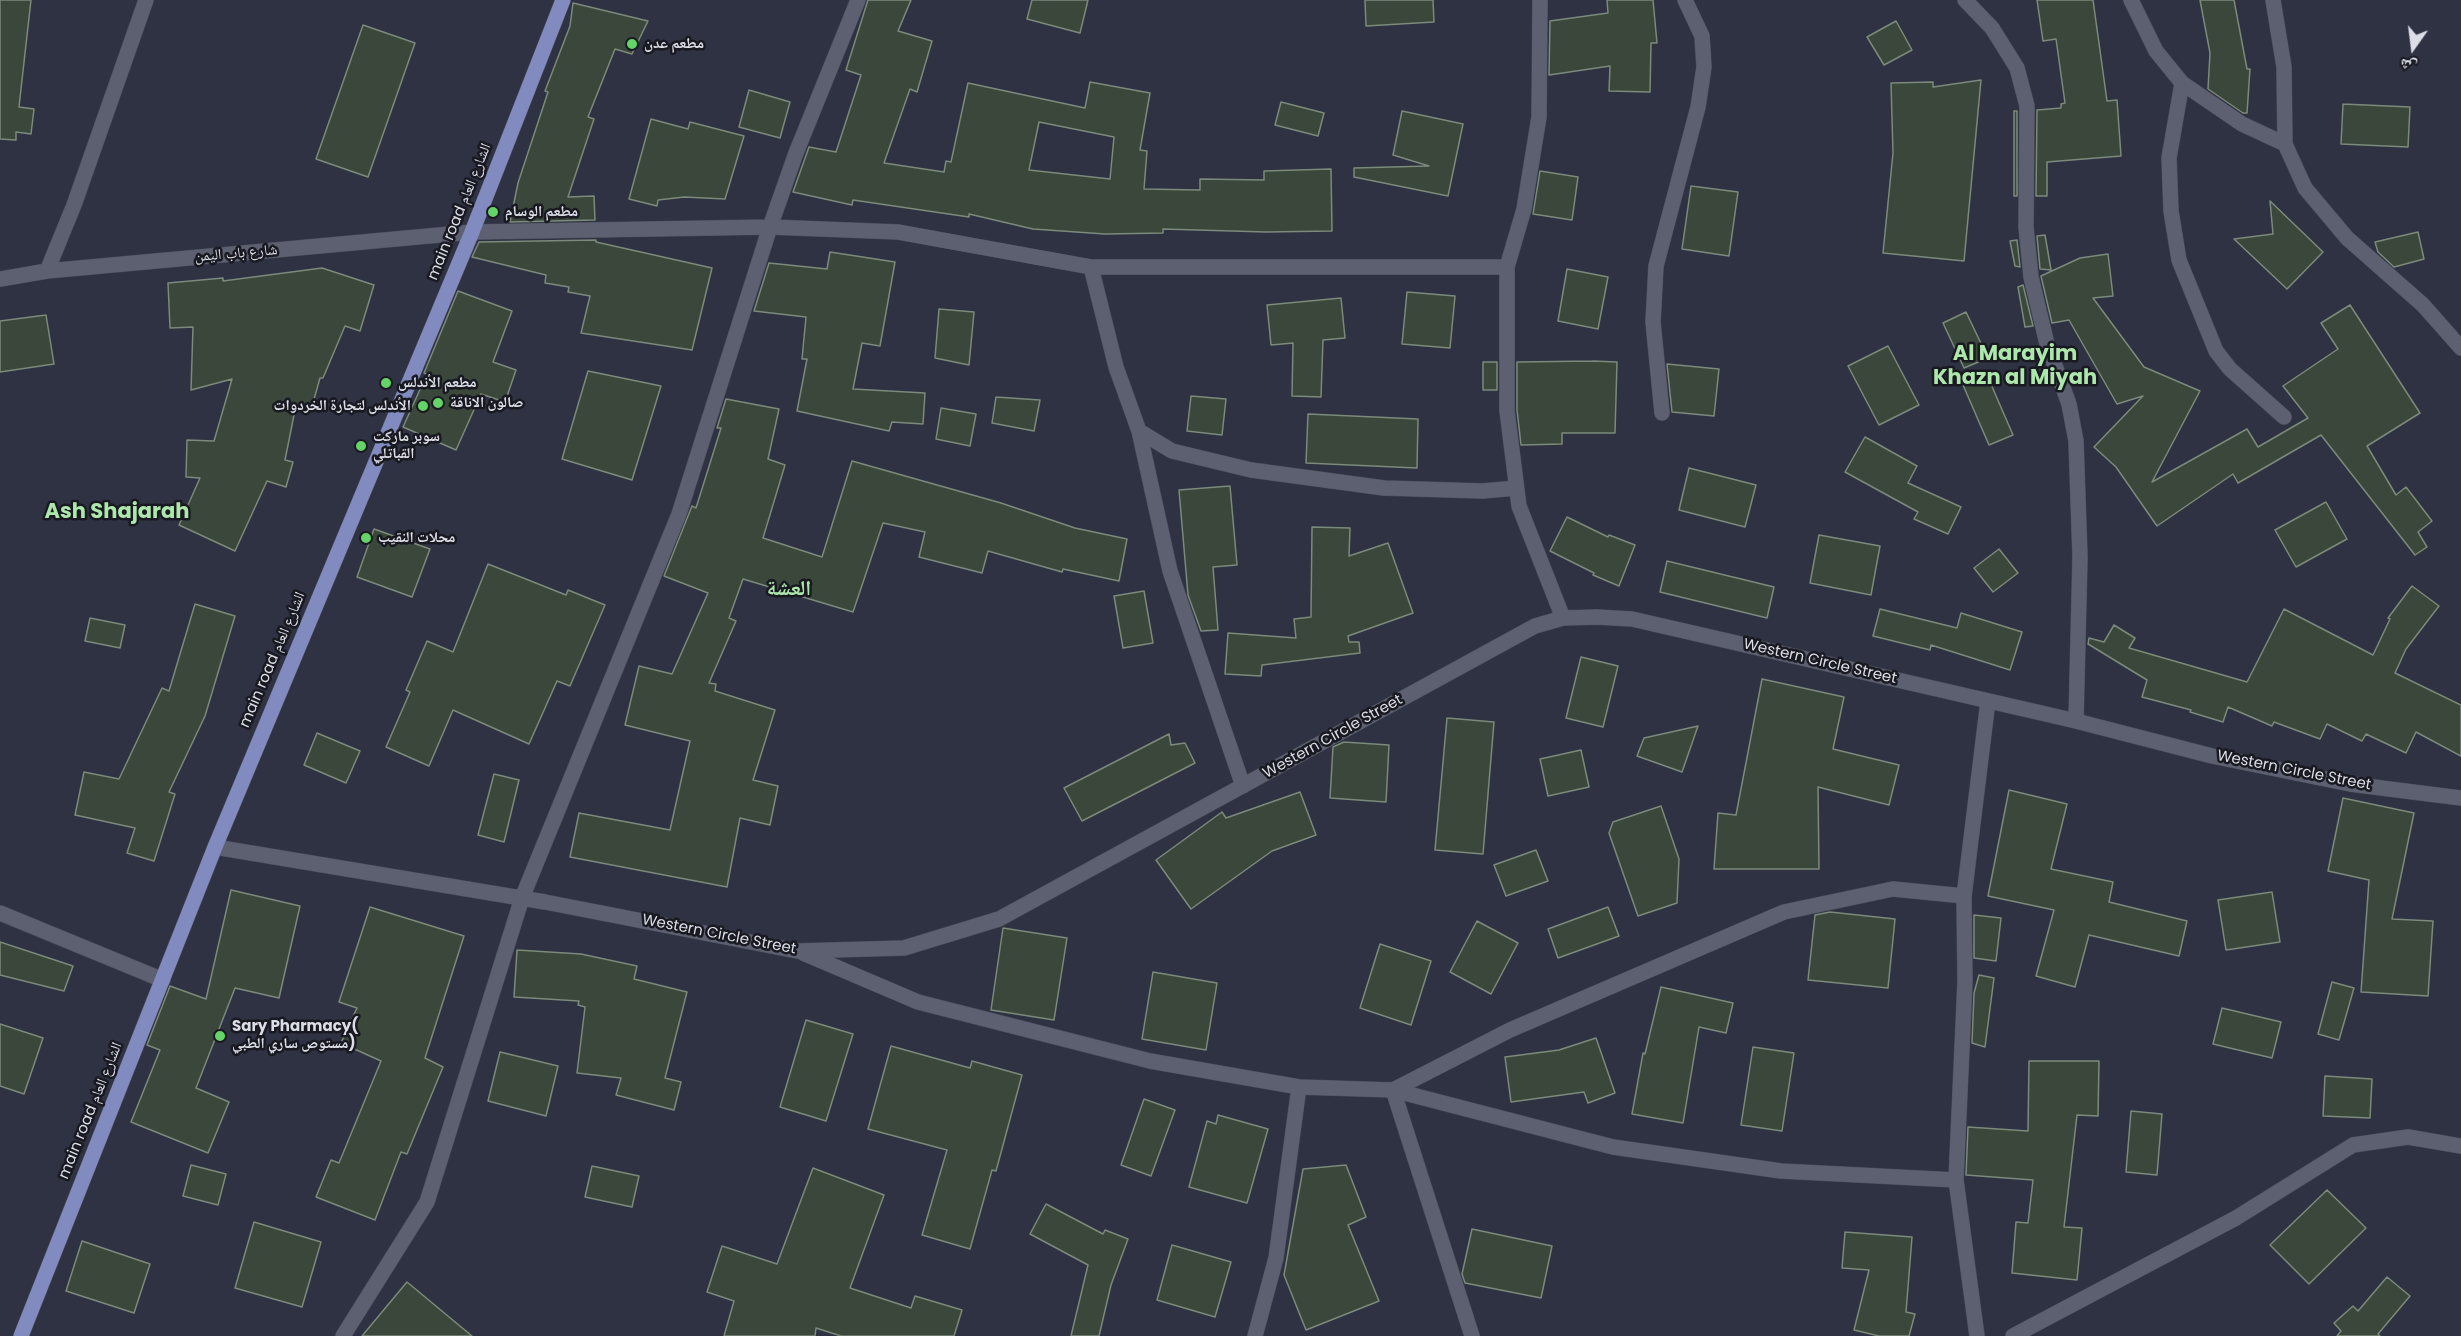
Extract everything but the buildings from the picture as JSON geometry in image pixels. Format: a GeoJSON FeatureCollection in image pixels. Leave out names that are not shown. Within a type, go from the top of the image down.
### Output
{"type":"FeatureCollection","features":[{"type":"Feature","properties":{"kind":"main road","name":"main road الشارع العام"},"geometry":{"type":"LineString","coordinates":[[21,1336],[215,847],[472,232],[563,0]]}},
{"type":"Feature","properties":{"kind":"street"},"geometry":{"type":"LineString","coordinates":[[47,271],[74,205],[146,0]]}},
{"type":"Feature","properties":{"kind":"street"},"geometry":{"type":"LineString","coordinates":[[343,1336],[427,1202],[522,898],[679,514],[770,227],[796,153],[858,0]]}},
{"type":"Feature","properties":{"kind":"street"},"geometry":{"type":"LineString","coordinates":[[1540,0],[1539,117],[1524,209],[1507,267],[1507,411],[1519,506],[1563,618]]}},
{"type":"Feature","properties":{"kind":"street"},"geometry":{"type":"LineString","coordinates":[[1662,413],[1653,322],[1656,266],[1698,107],[1704,66],[1702,36],[1685,0]]}},
{"type":"Feature","properties":{"kind":"street"},"geometry":{"type":"LineString","coordinates":[[1965,0],[1992,27],[2017,68],[2027,106],[2025,227],[2031,277],[2047,344],[2069,404],[2076,441],[2080,556],[2076,721]]}},
{"type":"Feature","properties":{"kind":"street"},"geometry":{"type":"LineString","coordinates":[[2131,0],[2156,51],[2182,83],[2242,124],[2285,144]]}},
{"type":"Feature","properties":{"kind":"street"},"geometry":{"type":"LineString","coordinates":[[2273,0],[2284,67],[2285,144],[2305,188],[2347,238],[2423,305],[2461,348]]}},
{"type":"Feature","properties":{"kind":"street"},"geometry":{"type":"LineString","coordinates":[[2182,83],[2169,158],[2171,211],[2180,260],[2216,351],[2230,369],[2284,417]]}},
{"type":"Feature","properties":{"kind":"street","name":"شارع باب اليمن"},"geometry":{"type":"LineString","coordinates":[[0,279],[47,271],[472,232],[770,227],[898,232],[1091,267],[1507,267]]}},
{"type":"Feature","properties":{"kind":"street"},"geometry":{"type":"LineString","coordinates":[[1091,267],[1116,367],[1139,431],[1170,571],[1243,786]]}},
{"type":"Feature","properties":{"kind":"street"},"geometry":{"type":"LineString","coordinates":[[1139,431],[1172,451],[1251,470],[1384,488],[1483,492],[1516,488]]}},
{"type":"Feature","properties":{"kind":"street","name":"Western Circle Street"},"geometry":{"type":"LineString","coordinates":[[215,847],[522,898],[797,951],[904,948],[999,919],[1535,626],[1563,618],[1632,619],[2258,765],[2350,784],[2461,798]]}},
{"type":"Feature","properties":{"kind":"street"},"geometry":{"type":"LineString","coordinates":[[1977,1336],[1956,1180],[1965,981],[1964,896],[1988,701]]}},
{"type":"Feature","properties":{"kind":"street"},"geometry":{"type":"LineString","coordinates":[[1393,1090],[1510,1030],[1784,912],[1893,889],[1964,896]]}},
{"type":"Feature","properties":{"kind":"street"},"geometry":{"type":"LineString","coordinates":[[0,913],[163,980]]}},
{"type":"Feature","properties":{"kind":"street"},"geometry":{"type":"LineString","coordinates":[[797,951],[918,1002],[1150,1061],[1299,1087],[1393,1090],[1614,1147],[1780,1171],[1956,1180]]}},
{"type":"Feature","properties":{"kind":"street"},"geometry":{"type":"LineString","coordinates":[[1255,1336],[1276,1258],[1299,1087]]}},
{"type":"Feature","properties":{"kind":"street"},"geometry":{"type":"LineString","coordinates":[[1393,1090],[1472,1336]]}},
{"type":"Feature","properties":{"kind":"street"},"geometry":{"type":"LineString","coordinates":[[2013,1336],[2236,1218],[2353,1145],[2408,1137],[2461,1146]]}},
{"type":"Feature","properties":{"kind":"place","name":"مطعم عدن"},"geometry":{"type":"Point","coordinates":[632,44]}},
{"type":"Feature","properties":{"kind":"place","name":"مطعم الوسام"},"geometry":{"type":"Point","coordinates":[493,212]}},
{"type":"Feature","properties":{"kind":"place","name":"مطعم الأندلس"},"geometry":{"type":"Point","coordinates":[386,383]}},
{"type":"Feature","properties":{"kind":"place","name":"صالون الاناقة"},"geometry":{"type":"Point","coordinates":[438,403]}},
{"type":"Feature","properties":{"kind":"place","name":"الأندلس لتجارة الخردوات"},"geometry":{"type":"Point","coordinates":[423,406]}},
{"type":"Feature","properties":{"kind":"place","name":"سوبر ماركت القباتلي"},"geometry":{"type":"Point","coordinates":[361,446]}},
{"type":"Feature","properties":{"kind":"place","name":"محلات النقيب"},"geometry":{"type":"Point","coordinates":[366,538]}},
{"type":"Feature","properties":{"kind":"place","name":"Sary Pharmacy( مستوص ساري الطبي)"},"geometry":{"type":"Point","coordinates":[220,1036]}},
{"type":"Feature","properties":{"kind":"district","name":"Al Marayim Khazn al Miyah"},"geometry":{"type":"Point","coordinates":[2015,367]}},
{"type":"Feature","properties":{"kind":"district","name":"Ash Shajarah"},"geometry":{"type":"Point","coordinates":[117,513]}},
{"type":"Feature","properties":{"kind":"district","name":"العشة"},"geometry":{"type":"Point","coordinates":[789,590]}}]}
